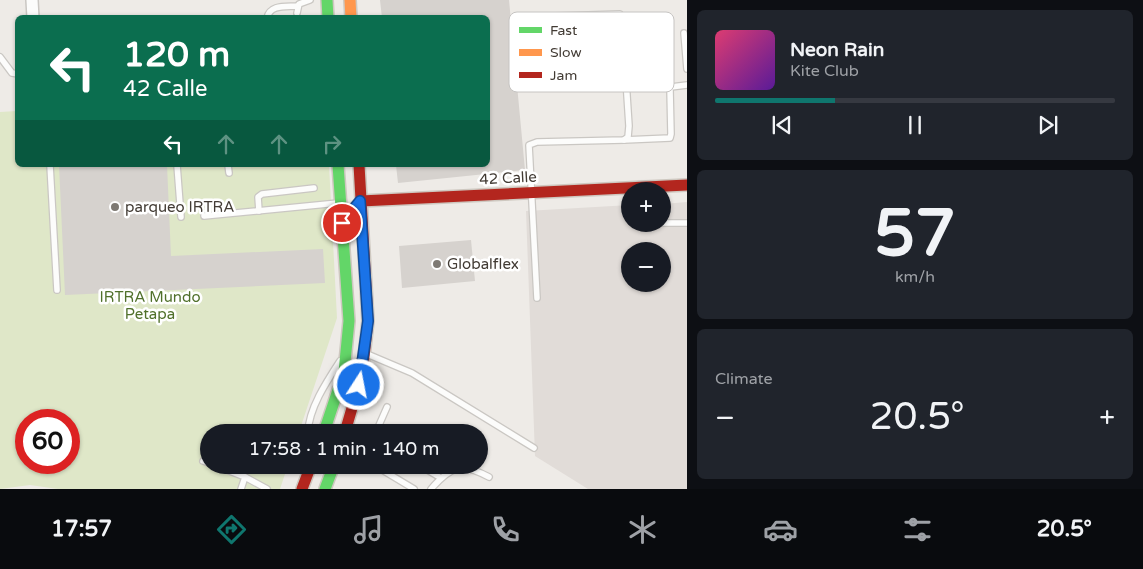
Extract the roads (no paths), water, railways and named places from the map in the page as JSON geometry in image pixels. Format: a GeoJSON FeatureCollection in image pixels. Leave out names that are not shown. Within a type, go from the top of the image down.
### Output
{"type":"FeatureCollection","features":[{"type":"Feature","properties":{"kind":"main road"},"geometry":{"type":"LineString","coordinates":[[327,0],[328,15]]}},
{"type":"Feature","properties":{"kind":"main road"},"geometry":{"type":"LineString","coordinates":[[350,0],[351,15]]}},
{"type":"Feature","properties":{"kind":"main road"},"geometry":{"type":"LineString","coordinates":[[327,424],[344,372],[347,348],[348,321],[338,167]]}},
{"type":"Feature","properties":{"kind":"main road"},"geometry":{"type":"LineString","coordinates":[[347,424],[358,389],[365,354],[368,321],[359,167]]}},
{"type":"Feature","properties":{"kind":"main road","name":"42 Calle"},"geometry":{"type":"LineString","coordinates":[[671,186],[687,185]]}},
{"type":"Feature","properties":{"kind":"main road","name":"42 Calle"},"geometry":{"type":"LineString","coordinates":[[360,201],[621,189]]}},
{"type":"Feature","properties":{"kind":"main road"},"geometry":{"type":"LineString","coordinates":[[342,223],[360,201]]}},
{"type":"Feature","properties":{"kind":"main road"},"geometry":{"type":"LineString","coordinates":[[302,489],[307,474]]}},
{"type":"Feature","properties":{"kind":"main road"},"geometry":{"type":"LineString","coordinates":[[325,489],[331,474]]}},
{"type":"Feature","properties":{"kind":"street"},"geometry":{"type":"LineString","coordinates":[[32,0],[33,15]]}},
{"type":"Feature","properties":{"kind":"lane"},"geometry":{"type":"LineString","coordinates":[[268,15],[274,8],[298,6],[310,0]]}},
{"type":"Feature","properties":{"kind":"lane"},"geometry":{"type":"LineString","coordinates":[[297,13],[298,6]]}},
{"type":"Feature","properties":{"kind":"lane"},"geometry":{"type":"LineString","coordinates":[[684,34],[687,69]]}},
{"type":"Feature","properties":{"kind":"lane"},"geometry":{"type":"LineString","coordinates":[[0,57],[12,73],[15,74]]}},
{"type":"Feature","properties":{"kind":"lane"},"geometry":{"type":"LineString","coordinates":[[674,86],[687,84]]}},
{"type":"Feature","properties":{"kind":"lane"},"geometry":{"type":"LineString","coordinates":[[624,140],[630,133],[627,92]]}},
{"type":"Feature","properties":{"kind":"lane"},"geometry":{"type":"LineString","coordinates":[[537,298],[530,192],[529,148],[531,143],[670,138],[672,134],[670,92]]}},
{"type":"Feature","properties":{"kind":"lane"},"geometry":{"type":"LineString","coordinates":[[50,167],[58,290]]}},
{"type":"Feature","properties":{"kind":"lane"},"geometry":{"type":"LineString","coordinates":[[177,167],[181,217]]}},
{"type":"Feature","properties":{"kind":"lane"},"geometry":{"type":"LineString","coordinates":[[228,167],[229,173]]}},
{"type":"Feature","properties":{"kind":"lane"},"geometry":{"type":"LineString","coordinates":[[259,211],[258,197],[262,194],[314,188]]}},
{"type":"Feature","properties":{"kind":"lane"},"geometry":{"type":"LineString","coordinates":[[204,216],[340,202]]}},
{"type":"Feature","properties":{"kind":"lane"},"geometry":{"type":"LineString","coordinates":[[671,223],[687,223]]}},
{"type":"Feature","properties":{"kind":"lane"},"geometry":{"type":"LineString","coordinates":[[309,424],[324,386],[347,348]]}},
{"type":"Feature","properties":{"kind":"lane"},"geometry":{"type":"LineString","coordinates":[[365,354],[412,373],[534,448]]}},
{"type":"Feature","properties":{"kind":"lane"},"geometry":{"type":"LineString","coordinates":[[380,424],[387,407]]}},
{"type":"Feature","properties":{"kind":"lane"},"geometry":{"type":"LineString","coordinates":[[431,489],[441,478],[459,467],[474,469],[489,477]]}},
{"type":"Feature","properties":{"kind":"lane"},"geometry":{"type":"LineString","coordinates":[[237,474],[267,489]]}},
{"type":"Feature","properties":{"kind":"lane"},"geometry":{"type":"LineString","coordinates":[[390,474],[414,489]]}},
{"type":"Feature","properties":{"kind":"lane"},"geometry":{"type":"LineString","coordinates":[[434,474],[441,478]]}},
{"type":"Feature","properties":{"kind":"lane"},"geometry":{"type":"LineString","coordinates":[[240,489],[245,477]]}},
{"type":"Feature","properties":{"kind":"place","name":"parqueo IRTRA"},"geometry":{"type":"Point","coordinates":[115,207]}},
{"type":"Feature","properties":{"kind":"place","name":"Globalflex"},"geometry":{"type":"Point","coordinates":[437,264]}},
{"type":"Feature","properties":{"kind":"park label","name":"IRTRA Mundo Petapa"},"geometry":{"type":"Point","coordinates":[150,306]}}]}
